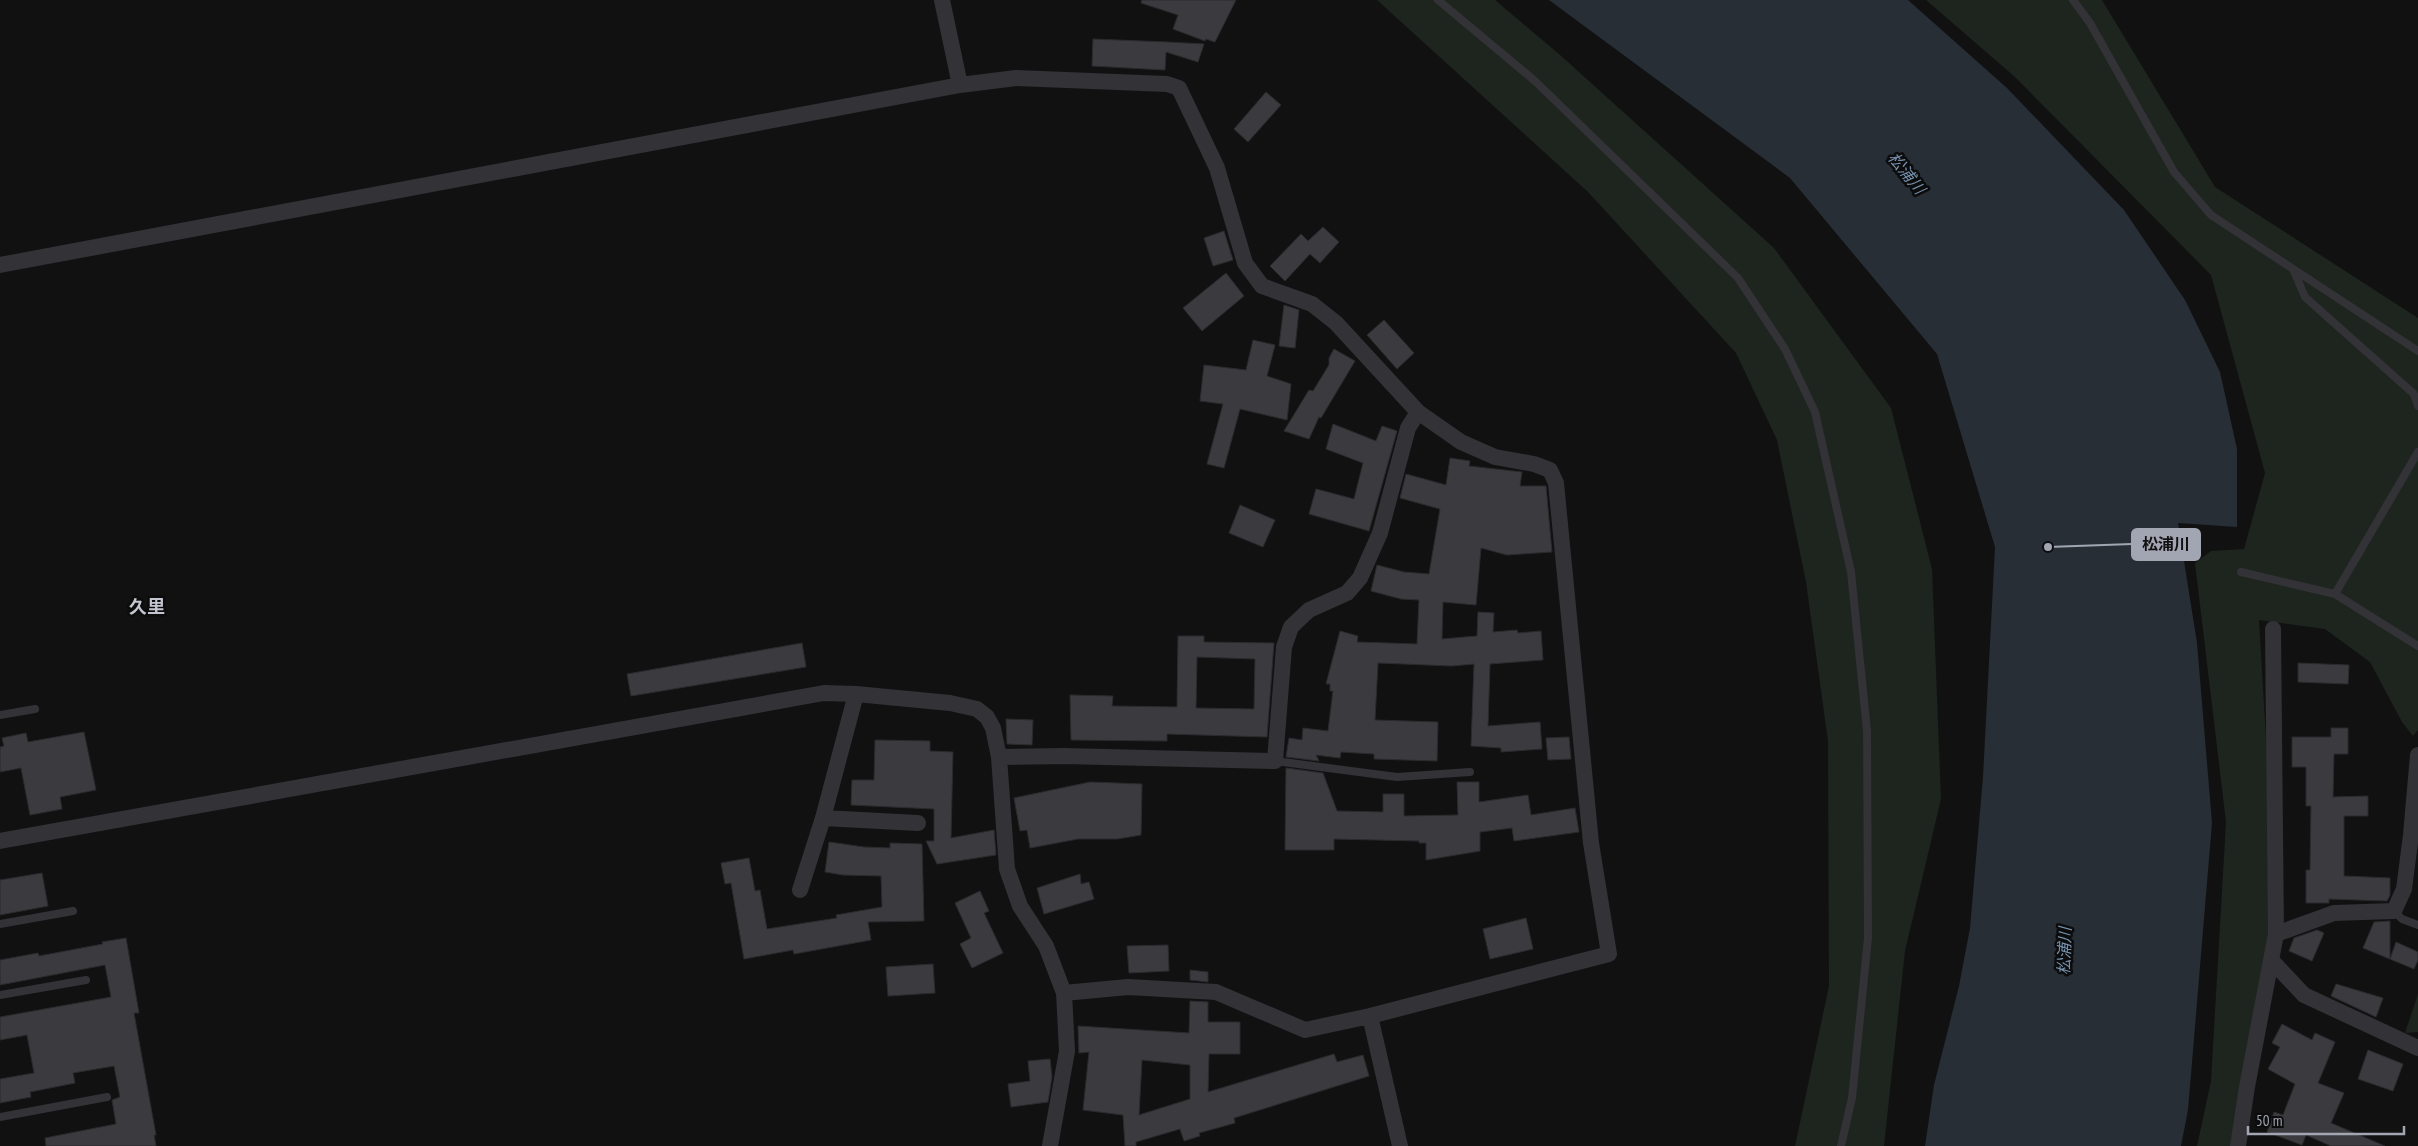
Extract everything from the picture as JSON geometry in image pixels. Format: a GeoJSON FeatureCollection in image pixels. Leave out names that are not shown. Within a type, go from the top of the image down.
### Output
{"type":"FeatureCollection","features":[{"type":"Feature","properties":{"kind":"street"},"geometry":{"type":"LineString","coordinates":[[942,0],[960,85]]}},
{"type":"Feature","properties":{"kind":"street"},"geometry":{"type":"LineString","coordinates":[[0,265],[960,85],[1016,78],[1167,84],[1179,88],[1217,168],[1245,263],[1262,286],[1312,304],[1336,324],[1418,412],[1461,442],[1495,457],[1534,464],[1550,470],[1556,483],[1591,844],[1609,954],[1370,1016],[1304,1030],[1216,992],[1128,986],[1064,993]]}},
{"type":"Feature","properties":{"kind":"street"},"geometry":{"type":"LineString","coordinates":[[999,757],[1064,756],[1275,761],[1284,647],[1291,627],[1309,610],[1347,593],[1360,578],[1380,533],[1408,428],[1418,412]]}},
{"type":"Feature","properties":{"kind":"street"},"geometry":{"type":"LineString","coordinates":[[2238,1146],[2246,1087],[2276,934],[2273,629]]}},
{"type":"Feature","properties":{"kind":"street"},"geometry":{"type":"LineString","coordinates":[[0,841],[824,694],[856,694],[950,703],[977,709],[987,717],[992,728],[999,757],[1007,869],[1020,906],[1046,946],[1064,993],[1067,1051],[1050,1146]]}},
{"type":"Feature","properties":{"kind":"street"},"geometry":{"type":"LineString","coordinates":[[800,890],[823,818],[856,694]]}},
{"type":"Feature","properties":{"kind":"street"},"geometry":{"type":"LineString","coordinates":[[2276,934],[2334,913],[2394,911],[2404,889],[2418,755]]}},
{"type":"Feature","properties":{"kind":"street"},"geometry":{"type":"LineString","coordinates":[[823,818],[918,823]]}},
{"type":"Feature","properties":{"kind":"street"},"geometry":{"type":"LineString","coordinates":[[2271,960],[2304,995],[2418,1048]]}},
{"type":"Feature","properties":{"kind":"street"},"geometry":{"type":"LineString","coordinates":[[1370,1016],[1400,1146]]}},
{"type":"Feature","properties":{"kind":"lane"},"geometry":{"type":"LineString","coordinates":[[1438,0],[1534,81],[1738,278],[1785,349],[1815,412],[1851,572],[1868,732],[1868,938],[1852,1098],[1841,1146]]}},
{"type":"Feature","properties":{"kind":"lane"},"geometry":{"type":"LineString","coordinates":[[2074,0],[2090,22],[2174,172],[2211,215],[2418,351]]}},
{"type":"Feature","properties":{"kind":"lane"},"geometry":{"type":"LineString","coordinates":[[2293,269],[2305,297],[2414,394],[2418,406]]}},
{"type":"Feature","properties":{"kind":"lane"},"geometry":{"type":"LineString","coordinates":[[2335,594],[2418,452]]}},
{"type":"Feature","properties":{"kind":"lane"},"geometry":{"type":"LineString","coordinates":[[2241,572],[2335,594],[2418,646]]}},
{"type":"Feature","properties":{"kind":"lane"},"geometry":{"type":"LineString","coordinates":[[0,715],[35,709]]}},
{"type":"Feature","properties":{"kind":"lane"},"geometry":{"type":"LineString","coordinates":[[1275,761],[1397,777],[1470,772]]}},
{"type":"Feature","properties":{"kind":"lane"},"geometry":{"type":"LineString","coordinates":[[0,924],[73,911]]}},
{"type":"Feature","properties":{"kind":"lane"},"geometry":{"type":"LineString","coordinates":[[2394,911],[2402,919],[2418,925]]}},
{"type":"Feature","properties":{"kind":"lane"},"geometry":{"type":"LineString","coordinates":[[0,996],[86,980]]}},
{"type":"Feature","properties":{"kind":"lane"},"geometry":{"type":"LineString","coordinates":[[0,1117],[107,1097]]}},
{"type":"Feature","properties":{"kind":"shaded area"},"geometry":{"type":"Polygon","coordinates":[[[1377,0],[1495,0],[1559,54],[1774,248],[1891,408],[1932,569],[1941,799],[1905,951],[1884,1146],[1795,1146],[1829,986],[1828,741],[1806,582],[1777,440],[1736,353],[1588,192],[1377,0]]]}},
{"type":"Feature","properties":{"kind":"shaded area"},"geometry":{"type":"Polygon","coordinates":[[[1926,0],[2102,0],[2215,187],[2418,318],[2418,730],[2413,736],[2402,722],[2370,662],[2325,629],[2259,620],[2267,756],[2269,933],[2231,1146],[2197,1146],[2211,1081],[2226,822],[2195,563],[2211,551],[2244,549],[2265,473],[2211,275],[2015,77],[1926,0]]]}},
{"type":"Feature","properties":{"kind":"shaded area"},"geometry":{"type":"Polygon","coordinates":[[[2418,994],[2418,1032],[2405,1033],[2418,994]]]}},
{"type":"Feature","properties":{"kind":"water"},"geometry":{"type":"Polygon","coordinates":[[[1549,0],[1908,0],[2007,88],[2124,210],[2185,300],[2220,372],[2237,449],[2237,527],[2178,523],[2197,643],[2212,823],[2188,1110],[2181,1146],[1925,1146],[1934,1085],[1959,986],[1970,928],[1983,777],[1995,547],[1937,354],[1790,178],[1549,0]]]}},
{"type":"Feature","properties":{"kind":"building"},"geometry":{"type":"Polygon","coordinates":[[[1142,0],[1236,0],[1215,42],[1206,39],[1205,41],[1173,29],[1178,15],[1141,3],[1142,0]]]}},
{"type":"Feature","properties":{"kind":"building"},"geometry":{"type":"Polygon","coordinates":[[[1093,39],[1204,44],[1198,62],[1166,52],[1165,70],[1092,66],[1093,39]]]}},
{"type":"Feature","properties":{"kind":"building"},"geometry":{"type":"Polygon","coordinates":[[[1266,92],[1281,105],[1248,142],[1234,129],[1266,92]]]}},
{"type":"Feature","properties":{"kind":"building"},"geometry":{"type":"Polygon","coordinates":[[[1323,227],[1339,242],[1320,263],[1310,254],[1285,281],[1270,266],[1301,234],[1308,241],[1323,227]]]}},
{"type":"Feature","properties":{"kind":"building"},"geometry":{"type":"Polygon","coordinates":[[[1224,231],[1233,260],[1213,266],[1204,238],[1224,231]]]}},
{"type":"Feature","properties":{"kind":"building"},"geometry":{"type":"Polygon","coordinates":[[[1226,273],[1244,296],[1202,331],[1183,308],[1226,273]]]}},
{"type":"Feature","properties":{"kind":"building"},"geometry":{"type":"Polygon","coordinates":[[[1284,305],[1299,310],[1295,348],[1279,346],[1284,305]]]}},
{"type":"Feature","properties":{"kind":"building"},"geometry":{"type":"Polygon","coordinates":[[[1384,320],[1414,353],[1397,369],[1367,335],[1384,320]]]}},
{"type":"Feature","properties":{"kind":"building"},"geometry":{"type":"Polygon","coordinates":[[[1253,340],[1275,345],[1267,376],[1291,384],[1287,420],[1240,409],[1224,468],[1207,464],[1223,404],[1200,401],[1204,365],[1246,370],[1253,340]]]}},
{"type":"Feature","properties":{"kind":"building"},"geometry":{"type":"Polygon","coordinates":[[[1334,349],[1355,361],[1321,418],[1319,417],[1309,439],[1284,431],[1309,390],[1313,391],[1329,365],[1329,358],[1334,349]]]}},
{"type":"Feature","properties":{"kind":"building"},"geometry":{"type":"Polygon","coordinates":[[[1333,424],[1376,441],[1382,426],[1397,431],[1369,531],[1309,514],[1316,489],[1354,499],[1363,463],[1326,449],[1333,424]]]}},
{"type":"Feature","properties":{"kind":"building"},"geometry":{"type":"Polygon","coordinates":[[[1450,458],[1470,461],[1469,466],[1522,472],[1520,486],[1546,486],[1552,552],[1507,555],[1481,548],[1476,605],[1443,602],[1442,639],[1477,636],[1478,612],[1494,613],[1493,632],[1517,630],[1518,633],[1541,631],[1543,660],[1490,664],[1488,726],[1540,722],[1542,749],[1501,752],[1501,748],[1471,746],[1474,664],[1452,666],[1378,663],[1375,720],[1438,722],[1437,761],[1374,759],[1374,754],[1341,752],[1340,758],[1316,755],[1319,761],[1286,757],[1289,738],[1302,740],[1303,728],[1328,731],[1333,691],[1330,691],[1330,684],[1326,684],[1340,631],[1358,636],[1357,642],[1417,644],[1419,600],[1401,599],[1371,591],[1377,565],[1404,572],[1429,574],[1440,509],[1400,498],[1406,474],[1446,485],[1450,458]]]}},
{"type":"Feature","properties":{"kind":"building"},"geometry":{"type":"Polygon","coordinates":[[[1240,505],[1275,520],[1263,547],[1229,533],[1240,505]]]}},
{"type":"Feature","properties":{"kind":"building"},"geometry":{"type":"Polygon","coordinates":[[[1178,636],[1204,636],[1204,642],[1274,643],[1267,737],[1167,734],[1167,741],[1071,740],[1070,695],[1113,696],[1112,706],[1177,707],[1178,636]],[[1197,657],[1196,708],[1254,709],[1255,659],[1197,657]]]}},
{"type":"Feature","properties":{"kind":"building"},"geometry":{"type":"Polygon","coordinates":[[[802,643],[806,667],[631,696],[627,674],[802,643]]]}},
{"type":"Feature","properties":{"kind":"building"},"geometry":{"type":"Polygon","coordinates":[[[2298,663],[2349,665],[2348,684],[2298,682],[2298,663]]]}},
{"type":"Feature","properties":{"kind":"building"},"geometry":{"type":"Polygon","coordinates":[[[1006,719],[1033,720],[1032,745],[1007,744],[1006,719]]]}},
{"type":"Feature","properties":{"kind":"building"},"geometry":{"type":"Polygon","coordinates":[[[2331,728],[2348,728],[2348,754],[2334,754],[2333,797],[2368,796],[2368,816],[2344,816],[2344,876],[2390,878],[2390,895],[2387,901],[2329,899],[2329,903],[2306,903],[2306,870],[2310,870],[2311,806],[2306,806],[2306,767],[2292,767],[2292,737],[2331,737],[2331,728]]]}},
{"type":"Feature","properties":{"kind":"building"},"geometry":{"type":"Polygon","coordinates":[[[84,732],[96,790],[60,797],[62,809],[30,815],[21,768],[0,772],[0,747],[4,746],[2,738],[26,733],[28,742],[84,732]]]}},
{"type":"Feature","properties":{"kind":"building"},"geometry":{"type":"Polygon","coordinates":[[[1569,737],[1571,759],[1548,760],[1546,738],[1569,737]]]}},
{"type":"Feature","properties":{"kind":"building"},"geometry":{"type":"Polygon","coordinates":[[[875,740],[930,741],[930,751],[953,752],[951,838],[994,830],[996,855],[937,864],[926,841],[934,841],[934,809],[851,805],[852,780],[874,780],[875,740]]]}},
{"type":"Feature","properties":{"kind":"building"},"geometry":{"type":"Polygon","coordinates":[[[1286,768],[1323,773],[1337,811],[1383,812],[1383,794],[1404,794],[1404,816],[1458,815],[1457,782],[1479,782],[1479,802],[1528,795],[1531,815],[1575,808],[1579,832],[1514,841],[1512,828],[1480,832],[1480,851],[1426,860],[1426,843],[1419,843],[1419,841],[1334,839],[1334,850],[1285,850],[1286,768]]]}},
{"type":"Feature","properties":{"kind":"building"},"geometry":{"type":"Polygon","coordinates":[[[1090,782],[1142,784],[1141,835],[1117,839],[1078,839],[1030,848],[1027,830],[1020,831],[1014,798],[1090,782]]]}},
{"type":"Feature","properties":{"kind":"building"},"geometry":{"type":"Polygon","coordinates":[[[829,842],[864,847],[890,848],[890,843],[922,844],[924,921],[868,922],[871,940],[794,954],[793,950],[744,959],[731,883],[725,884],[721,863],[749,858],[755,891],[760,890],[767,929],[837,918],[836,915],[882,907],[881,876],[843,875],[825,872],[829,842]]]}},
{"type":"Feature","properties":{"kind":"building"},"geometry":{"type":"Polygon","coordinates":[[[42,873],[48,906],[0,915],[0,880],[42,873]]]}},
{"type":"Feature","properties":{"kind":"building"},"geometry":{"type":"Polygon","coordinates":[[[1080,874],[1081,884],[1089,882],[1094,899],[1044,914],[1037,888],[1080,874]]]}},
{"type":"Feature","properties":{"kind":"building"},"geometry":{"type":"Polygon","coordinates":[[[980,891],[989,911],[984,913],[1003,953],[972,968],[960,944],[971,938],[955,903],[980,891]]]}},
{"type":"Feature","properties":{"kind":"building"},"geometry":{"type":"Polygon","coordinates":[[[1526,918],[1533,949],[1490,959],[1483,929],[1526,918]]]}},
{"type":"Feature","properties":{"kind":"building"},"geometry":{"type":"Polygon","coordinates":[[[2390,921],[2390,959],[2396,942],[2418,952],[2418,960],[2414,969],[2363,948],[2374,922],[2390,921]]]}},
{"type":"Feature","properties":{"kind":"building"},"geometry":{"type":"Polygon","coordinates":[[[2317,930],[2324,933],[2312,961],[2289,951],[2294,938],[2317,930]]]}},
{"type":"Feature","properties":{"kind":"building"},"geometry":{"type":"Polygon","coordinates":[[[126,938],[139,1013],[134,1013],[156,1135],[154,1135],[156,1146],[46,1146],[45,1138],[116,1124],[112,1100],[120,1097],[114,1066],[73,1073],[75,1083],[30,1092],[31,1097],[0,1103],[0,1079],[34,1073],[27,1035],[0,1040],[0,1017],[111,997],[105,965],[0,985],[0,960],[38,953],[39,956],[126,938]]]}},
{"type":"Feature","properties":{"kind":"building"},"geometry":{"type":"Polygon","coordinates":[[[1168,945],[1169,971],[1129,973],[1127,946],[1168,945]]]}},
{"type":"Feature","properties":{"kind":"building"},"geometry":{"type":"Polygon","coordinates":[[[933,964],[935,993],[888,996],[886,967],[933,964]]]}},
{"type":"Feature","properties":{"kind":"building"},"geometry":{"type":"Polygon","coordinates":[[[1190,970],[1208,972],[1208,982],[1190,980],[1190,970]]]}},
{"type":"Feature","properties":{"kind":"building"},"geometry":{"type":"Polygon","coordinates":[[[2336,984],[2383,998],[2376,1017],[2331,996],[2336,984]]]}},
{"type":"Feature","properties":{"kind":"building"},"geometry":{"type":"Polygon","coordinates":[[[1190,1001],[1208,1002],[1208,1022],[1240,1022],[1240,1054],[1209,1054],[1208,1092],[1334,1054],[1337,1062],[1363,1055],[1369,1076],[1234,1118],[1235,1123],[1199,1133],[1200,1136],[1184,1141],[1180,1129],[1136,1142],[1136,1146],[1125,1146],[1123,1115],[1083,1110],[1089,1052],[1079,1053],[1078,1026],[1189,1033],[1190,1001]],[[1142,1060],[1139,1115],[1190,1099],[1190,1065],[1142,1060]]]}},
{"type":"Feature","properties":{"kind":"building"},"geometry":{"type":"Polygon","coordinates":[[[2282,1024],[2312,1040],[2315,1033],[2335,1042],[2318,1083],[2344,1093],[2331,1123],[2385,1146],[2331,1146],[2306,1135],[2302,1145],[2267,1132],[2274,1112],[2283,1115],[2295,1084],[2268,1069],[2280,1047],[2272,1043],[2282,1024]]]}},
{"type":"Feature","properties":{"kind":"building"},"geometry":{"type":"Polygon","coordinates":[[[2368,1050],[2403,1064],[2393,1091],[2358,1079],[2368,1050]]]}},
{"type":"Feature","properties":{"kind":"building"},"geometry":{"type":"Polygon","coordinates":[[[1050,1059],[1052,1077],[1048,1102],[1011,1107],[1008,1084],[1030,1081],[1028,1061],[1050,1059]]]}},
{"type":"Feature","properties":{"kind":"place","name":"松浦川"},"geometry":{"type":"Point","coordinates":[2048,547]}},
{"type":"Feature","properties":{"kind":"district","name":"久里"},"geometry":{"type":"Point","coordinates":[147,607]}}]}
